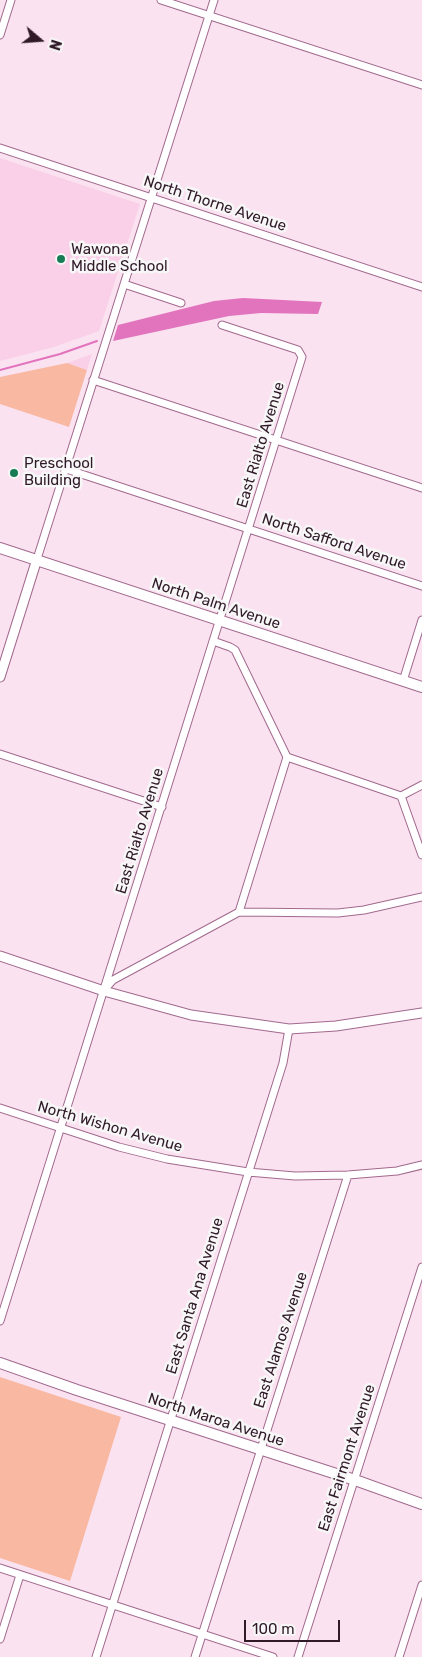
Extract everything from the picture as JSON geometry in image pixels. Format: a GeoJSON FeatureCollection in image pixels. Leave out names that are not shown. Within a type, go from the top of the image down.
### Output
{"type":"FeatureCollection","features":[{"type":"Feature","properties":{"kind":"main road","name":"North Palm Avenue"},"geometry":{"type":"LineString","coordinates":[[0,548],[422,687]]}},
{"type":"Feature","properties":{"kind":"main road","name":"North Maroa Avenue"},"geometry":{"type":"LineString","coordinates":[[0,1363],[260,1451],[355,1480],[422,1504]]}},
{"type":"Feature","properties":{"kind":"street"},"geometry":{"type":"LineString","coordinates":[[0,35],[11,0]]}},
{"type":"Feature","properties":{"kind":"street"},"geometry":{"type":"LineString","coordinates":[[161,0],[422,85]]}},
{"type":"Feature","properties":{"kind":"street"},"geometry":{"type":"LineString","coordinates":[[0,678],[214,0]]}},
{"type":"Feature","properties":{"kind":"street","name":"North Thorne Avenue"},"geometry":{"type":"LineString","coordinates":[[0,148],[422,287]]}},
{"type":"Feature","properties":{"kind":"street"},"geometry":{"type":"LineString","coordinates":[[124,284],[181,303]]}},
{"type":"Feature","properties":{"kind":"street","name":"East Rialto Avenue"},"geometry":{"type":"LineString","coordinates":[[0,1321],[162,808],[212,641],[278,440],[302,357],[298,350],[222,325]]}},
{"type":"Feature","properties":{"kind":"street"},"geometry":{"type":"LineString","coordinates":[[93,380],[422,488]]}},
{"type":"Feature","properties":{"kind":"street","name":"North Safford Avenue"},"geometry":{"type":"LineString","coordinates":[[66,469],[422,586]]}},
{"type":"Feature","properties":{"kind":"street"},"geometry":{"type":"LineString","coordinates":[[402,681],[422,620]]}},
{"type":"Feature","properties":{"kind":"street"},"geometry":{"type":"LineString","coordinates":[[212,641],[235,650],[288,757],[238,912]]}},
{"type":"Feature","properties":{"kind":"street"},"geometry":{"type":"LineString","coordinates":[[0,754],[162,808]]}},
{"type":"Feature","properties":{"kind":"street"},"geometry":{"type":"LineString","coordinates":[[288,757],[401,796],[422,785]]}},
{"type":"Feature","properties":{"kind":"street"},"geometry":{"type":"LineString","coordinates":[[401,796],[422,855]]}},
{"type":"Feature","properties":{"kind":"street"},"geometry":{"type":"LineString","coordinates":[[104,991],[113,980],[238,912],[338,913],[364,910],[422,898]]}},
{"type":"Feature","properties":{"kind":"street"},"geometry":{"type":"LineString","coordinates":[[0,956],[104,991],[191,1015],[289,1029],[336,1026],[422,1013]]}},
{"type":"Feature","properties":{"kind":"street","name":"East Santa Ana Avenue"},"geometry":{"type":"LineString","coordinates":[[96,1657],[283,1063],[289,1029]]}},
{"type":"Feature","properties":{"kind":"street","name":"North Wishon Avenue"},"geometry":{"type":"LineString","coordinates":[[0,1108],[119,1147],[166,1159],[248,1172],[295,1176],[348,1175],[397,1171],[422,1165]]}},
{"type":"Feature","properties":{"kind":"street","name":"East Alamos Avenue"},"geometry":{"type":"LineString","coordinates":[[195,1657],[348,1175]]}},
{"type":"Feature","properties":{"kind":"street","name":"East Fairmont Avenue"},"geometry":{"type":"LineString","coordinates":[[298,1657],[422,1267]]}},
{"type":"Feature","properties":{"kind":"street"},"geometry":{"type":"LineString","coordinates":[[0,1568],[273,1657]]}},
{"type":"Feature","properties":{"kind":"street"},"geometry":{"type":"LineString","coordinates":[[0,1639],[20,1575]]}},
{"type":"Feature","properties":{"kind":"street"},"geometry":{"type":"LineString","coordinates":[[399,1657],[422,1585]]}},
{"type":"Feature","properties":{"kind":"shaded area","name":"Wawona Middle School"},"geometry":{"type":"Polygon","coordinates":[[[0,158],[140,204],[99,331],[54,347],[0,361],[0,158]]]}},
{"type":"Feature","properties":{"kind":"shaded area"},"geometry":{"type":"Polygon","coordinates":[[[243,298],[322,302],[318,314],[261,313],[229,316],[113,341],[118,325],[214,301],[243,298]]]}},
{"type":"Feature","properties":{"kind":"shaded area"},"geometry":{"type":"Polygon","coordinates":[[[92,354],[87,370],[67,363],[92,354]]]}},
{"type":"Feature","properties":{"kind":"shaded area"},"geometry":{"type":"Polygon","coordinates":[[[67,363],[87,370],[69,427],[0,404],[0,377],[67,363]]]}},
{"type":"Feature","properties":{"kind":"shaded area"},"geometry":{"type":"Polygon","coordinates":[[[0,1377],[121,1417],[70,1581],[0,1558],[0,1377]]]}},
{"type":"Feature","properties":{"kind":"waterway"},"geometry":{"type":"LineString","coordinates":[[0,370],[60,354],[97,341]]}},
{"type":"Feature","properties":{"kind":"place","name":"Wawona Middle School"},"geometry":{"type":"Point","coordinates":[61,259]}},
{"type":"Feature","properties":{"kind":"place","name":"Preschool Building"},"geometry":{"type":"Point","coordinates":[14,473]}}]}
